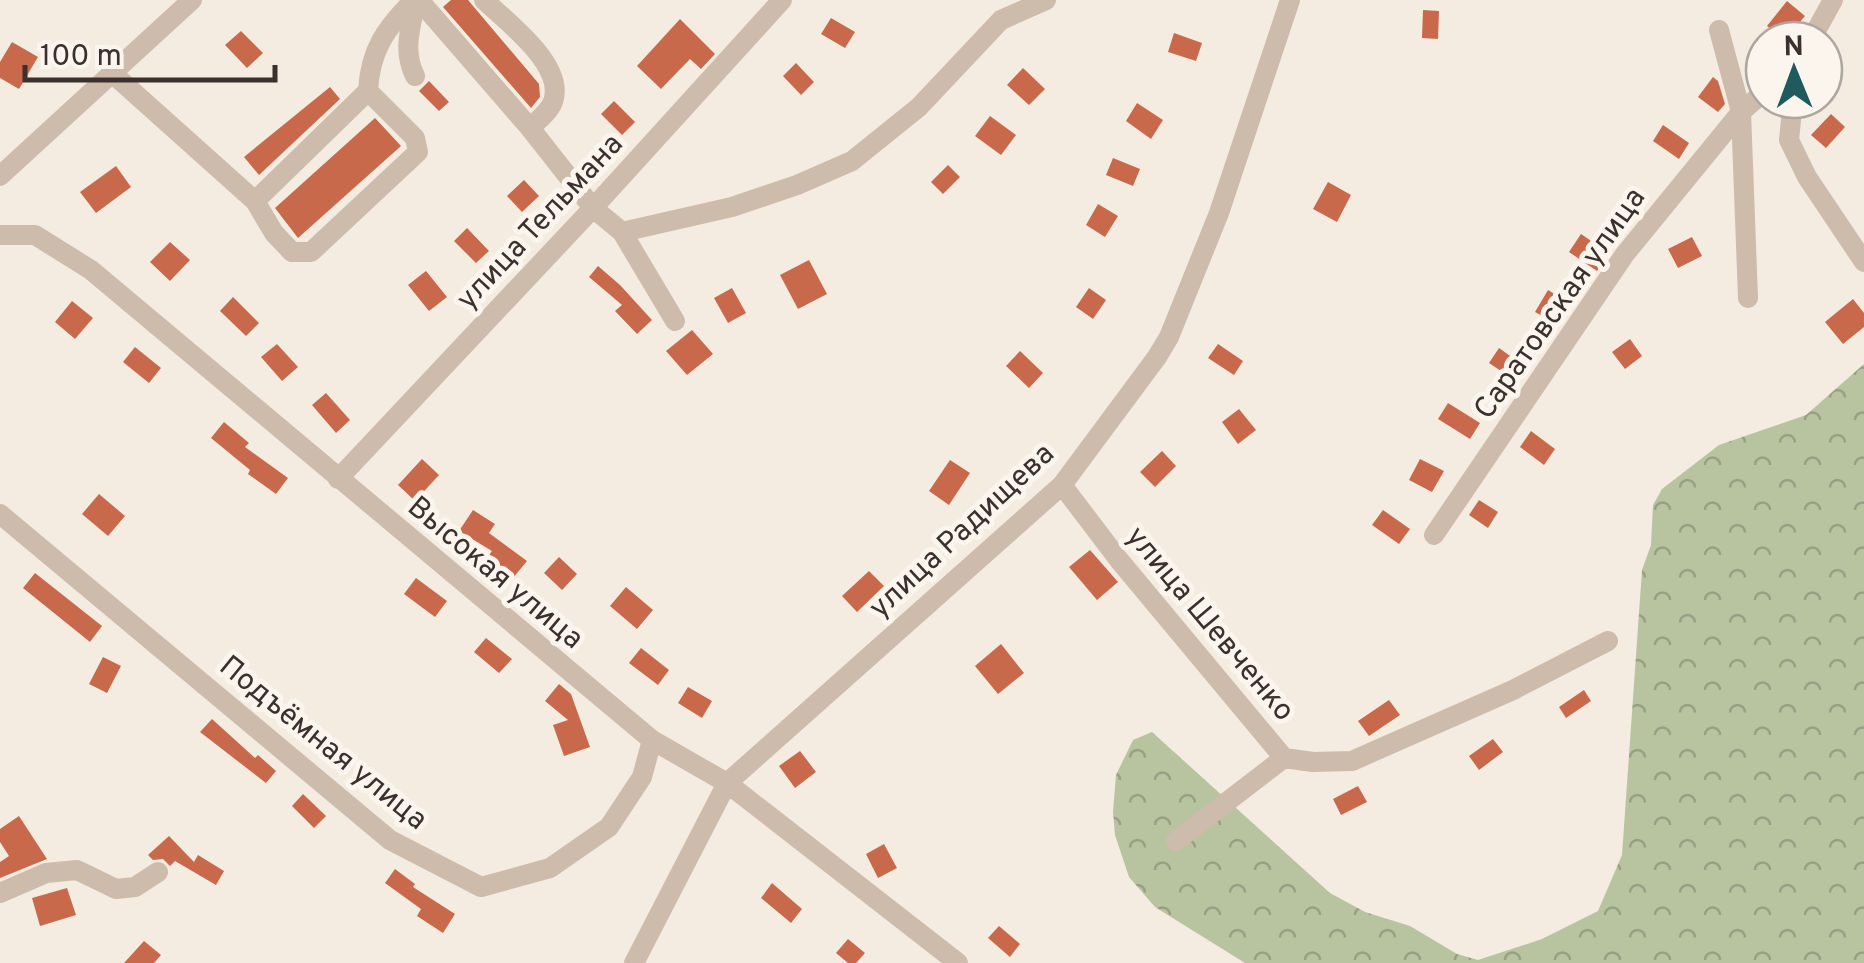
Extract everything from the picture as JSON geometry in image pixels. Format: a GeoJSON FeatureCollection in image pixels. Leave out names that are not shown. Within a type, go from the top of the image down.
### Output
{"type":"FeatureCollection","features":[{"type":"Feature","properties":{"kind":"street"},"geometry":{"type":"LineString","coordinates":[[0,176],[192,0]]}},
{"type":"Feature","properties":{"kind":"street"},"geometry":{"type":"LineString","coordinates":[[254,202],[368,92],[369,64],[390,24],[416,0]]}},
{"type":"Feature","properties":{"kind":"street"},"geometry":{"type":"LineString","coordinates":[[415,76],[407,45],[416,0]]}},
{"type":"Feature","properties":{"kind":"street"},"geometry":{"type":"LineString","coordinates":[[416,0],[530,128],[594,208],[622,232],[675,321]]}},
{"type":"Feature","properties":{"kind":"street"},"geometry":{"type":"LineString","coordinates":[[484,0],[544,58],[556,93],[554,104],[530,128]]}},
{"type":"Feature","properties":{"kind":"street","name":"улица Тельмана"},"geometry":{"type":"LineString","coordinates":[[338,480],[594,208],[782,0]]}},
{"type":"Feature","properties":{"kind":"street"},"geometry":{"type":"LineString","coordinates":[[622,232],[732,207],[798,185],[852,160],[918,108],[1002,20],[1046,0]]}},
{"type":"Feature","properties":{"kind":"street","name":"улица Радищева"},"geometry":{"type":"LineString","coordinates":[[727,783],[1062,485],[1169,338],[1219,213],[1290,0]]}},
{"type":"Feature","properties":{"kind":"street"},"geometry":{"type":"LineString","coordinates":[[1719,30],[1742,112],[1748,298]]}},
{"type":"Feature","properties":{"kind":"street"},"geometry":{"type":"LineString","coordinates":[[112,73],[254,202],[292,252],[311,252],[418,148],[415,138],[368,92]]}},
{"type":"Feature","properties":{"kind":"street","name":"Саратовская улица"},"geometry":{"type":"LineString","coordinates":[[1434,536],[1625,254],[1742,112]]}},
{"type":"Feature","properties":{"kind":"street"},"geometry":{"type":"LineString","coordinates":[[1790,120],[1789,140],[1807,177],[1864,262]]}},
{"type":"Feature","properties":{"kind":"street","name":"Высокая улица"},"geometry":{"type":"LineString","coordinates":[[0,236],[36,235],[91,270],[652,740],[727,783],[958,963]]}},
{"type":"Feature","properties":{"kind":"street","name":"улица Шевченко"},"geometry":{"type":"LineString","coordinates":[[1062,485],[1284,758],[1352,761],[1514,690],[1608,641]]}},
{"type":"Feature","properties":{"kind":"street","name":"Подъёмная улица"},"geometry":{"type":"LineString","coordinates":[[0,514],[390,840],[481,888],[550,868],[609,826],[642,776],[652,740]]}},
{"type":"Feature","properties":{"kind":"street"},"geometry":{"type":"LineString","coordinates":[[1176,841],[1284,758]]}},
{"type":"Feature","properties":{"kind":"street"},"geometry":{"type":"LineString","coordinates":[[634,963],[727,783]]}},
{"type":"Feature","properties":{"kind":"street"},"geometry":{"type":"LineString","coordinates":[[0,893],[46,873],[76,870],[116,889],[135,887],[158,872]]}},
{"type":"Feature","properties":{"kind":"green space"},"geometry":{"type":"Polygon","coordinates":[[[1864,364],[1864,963],[1245,963],[1155,907],[1129,877],[1115,835],[1116,775],[1133,740],[1152,732],[1330,893],[1365,912],[1410,926],[1457,954],[1478,960],[1542,939],[1598,911],[1622,855],[1642,570],[1651,545],[1653,505],[1662,489],[1719,445],[1806,415],[1864,364]]]}},
{"type":"Feature","properties":{"kind":"building"},"geometry":{"type":"Polygon","coordinates":[[[451,0],[468,0],[539,84],[540,97],[531,108],[443,7],[451,0]]]}},
{"type":"Feature","properties":{"kind":"building"},"geometry":{"type":"Polygon","coordinates":[[[1787,1],[1805,16],[1802,20],[1772,20],[1787,1]]]}},
{"type":"Feature","properties":{"kind":"building"},"geometry":{"type":"Polygon","coordinates":[[[1423,10],[1439,11],[1438,39],[1422,38],[1423,10]]]}},
{"type":"Feature","properties":{"kind":"building"},"geometry":{"type":"Polygon","coordinates":[[[831,18],[855,32],[845,48],[821,34],[831,18]]]}},
{"type":"Feature","properties":{"kind":"building"},"geometry":{"type":"Polygon","coordinates":[[[680,19],[715,54],[701,69],[690,59],[661,89],[637,66],[680,19]]]}},
{"type":"Feature","properties":{"kind":"building"},"geometry":{"type":"Polygon","coordinates":[[[241,31],[263,53],[247,68],[225,45],[241,31]]]}},
{"type":"Feature","properties":{"kind":"building"},"geometry":{"type":"Polygon","coordinates":[[[1174,33],[1202,43],[1196,61],[1168,52],[1174,33]]]}},
{"type":"Feature","properties":{"kind":"building"},"geometry":{"type":"Polygon","coordinates":[[[12,42],[38,57],[19,89],[0,78],[0,62],[12,42]]]}},
{"type":"Feature","properties":{"kind":"building"},"geometry":{"type":"Polygon","coordinates":[[[796,63],[814,82],[801,95],[783,76],[796,63]]]}},
{"type":"Feature","properties":{"kind":"building"},"geometry":{"type":"Polygon","coordinates":[[[1023,68],[1045,89],[1029,105],[1007,85],[1023,68]]]}},
{"type":"Feature","properties":{"kind":"building"},"geometry":{"type":"Polygon","coordinates":[[[1713,77],[1725,104],[1718,112],[1698,97],[1713,77]]]}},
{"type":"Feature","properties":{"kind":"building"},"geometry":{"type":"Polygon","coordinates":[[[429,81],[449,102],[439,111],[419,91],[429,81]]]}},
{"type":"Feature","properties":{"kind":"building"},"geometry":{"type":"Polygon","coordinates":[[[330,87],[340,99],[259,175],[244,157],[330,87]]]}},
{"type":"Feature","properties":{"kind":"building"},"geometry":{"type":"Polygon","coordinates":[[[614,101],[635,122],[622,135],[601,114],[614,101]]]}},
{"type":"Feature","properties":{"kind":"building"},"geometry":{"type":"Polygon","coordinates":[[[1137,103],[1163,120],[1151,139],[1126,121],[1137,103]]]}},
{"type":"Feature","properties":{"kind":"building"},"geometry":{"type":"Polygon","coordinates":[[[990,116],[1016,135],[1001,155],[975,136],[990,116]]]}},
{"type":"Feature","properties":{"kind":"building"},"geometry":{"type":"Polygon","coordinates":[[[375,118],[401,146],[298,238],[275,208],[375,118]]]}},
{"type":"Feature","properties":{"kind":"building"},"geometry":{"type":"Polygon","coordinates":[[[1825,120],[1837,120],[1845,127],[1826,148],[1811,135],[1825,120]]]}},
{"type":"Feature","properties":{"kind":"building"},"geometry":{"type":"Polygon","coordinates":[[[1663,125],[1689,143],[1679,159],[1653,141],[1663,125]]]}},
{"type":"Feature","properties":{"kind":"building"},"geometry":{"type":"Polygon","coordinates":[[[1113,158],[1140,169],[1133,186],[1106,175],[1113,158]]]}},
{"type":"Feature","properties":{"kind":"building"},"geometry":{"type":"Polygon","coordinates":[[[948,165],[960,177],[943,194],[931,182],[948,165]]]}},
{"type":"Feature","properties":{"kind":"building"},"geometry":{"type":"Polygon","coordinates":[[[116,166],[131,187],[96,213],[80,192],[116,166]]]}},
{"type":"Feature","properties":{"kind":"building"},"geometry":{"type":"Polygon","coordinates":[[[524,180],[539,196],[522,212],[507,196],[524,180]]]}},
{"type":"Feature","properties":{"kind":"building"},"geometry":{"type":"Polygon","coordinates":[[[1328,182],[1351,195],[1337,222],[1313,209],[1328,182]]]}},
{"type":"Feature","properties":{"kind":"building"},"geometry":{"type":"Polygon","coordinates":[[[1098,204],[1118,216],[1105,237],[1086,225],[1098,204]]]}},
{"type":"Feature","properties":{"kind":"building"},"geometry":{"type":"Polygon","coordinates":[[[467,228],[489,251],[476,263],[454,241],[467,228]]]}},
{"type":"Feature","properties":{"kind":"building"},"geometry":{"type":"Polygon","coordinates":[[[1581,234],[1609,253],[1597,271],[1569,252],[1581,234]]]}},
{"type":"Feature","properties":{"kind":"building"},"geometry":{"type":"Polygon","coordinates":[[[1692,237],[1702,256],[1678,268],[1668,249],[1692,237]]]}},
{"type":"Feature","properties":{"kind":"building"},"geometry":{"type":"Polygon","coordinates":[[[170,242],[190,260],[170,281],[150,262],[170,242]]]}},
{"type":"Feature","properties":{"kind":"building"},"geometry":{"type":"Polygon","coordinates":[[[809,260],[827,294],[798,309],[780,275],[809,260]]]}},
{"type":"Feature","properties":{"kind":"building"},"geometry":{"type":"Polygon","coordinates":[[[598,266],[652,320],[637,334],[615,311],[622,305],[589,277],[598,266]]]}},
{"type":"Feature","properties":{"kind":"building"},"geometry":{"type":"Polygon","coordinates":[[[426,271],[447,297],[429,311],[408,285],[426,271]]]}},
{"type":"Feature","properties":{"kind":"building"},"geometry":{"type":"Polygon","coordinates":[[[732,288],[746,313],[728,323],[714,298],[732,288]]]}},
{"type":"Feature","properties":{"kind":"building"},"geometry":{"type":"Polygon","coordinates":[[[1089,288],[1106,300],[1093,319],[1076,307],[1089,288]]]}},
{"type":"Feature","properties":{"kind":"building"},"geometry":{"type":"Polygon","coordinates":[[[1548,290],[1568,302],[1555,323],[1535,312],[1548,290]]]}},
{"type":"Feature","properties":{"kind":"building"},"geometry":{"type":"Polygon","coordinates":[[[233,297],[259,323],[246,336],[220,311],[233,297]]]}},
{"type":"Feature","properties":{"kind":"building"},"geometry":{"type":"Polygon","coordinates":[[[1853,299],[1864,313],[1864,327],[1843,344],[1825,322],[1853,299]]]}},
{"type":"Feature","properties":{"kind":"building"},"geometry":{"type":"Polygon","coordinates":[[[72,301],[93,318],[75,339],[55,322],[72,301]]]}},
{"type":"Feature","properties":{"kind":"building"},"geometry":{"type":"Polygon","coordinates":[[[692,330],[713,354],[687,375],[666,351],[692,330]]]}},
{"type":"Feature","properties":{"kind":"building"},"geometry":{"type":"Polygon","coordinates":[[[1630,339],[1642,356],[1625,369],[1612,352],[1630,339]]]}},
{"type":"Feature","properties":{"kind":"building"},"geometry":{"type":"Polygon","coordinates":[[[277,344],[298,367],[282,381],[261,357],[277,344]]]}},
{"type":"Feature","properties":{"kind":"building"},"geometry":{"type":"Polygon","coordinates":[[[1218,344],[1243,361],[1234,375],[1208,358],[1218,344]]]}},
{"type":"Feature","properties":{"kind":"building"},"geometry":{"type":"Polygon","coordinates":[[[135,347],[161,368],[149,383],[123,362],[135,347]]]}},
{"type":"Feature","properties":{"kind":"building"},"geometry":{"type":"Polygon","coordinates":[[[1499,348],[1520,363],[1510,377],[1489,363],[1499,348]]]}},
{"type":"Feature","properties":{"kind":"building"},"geometry":{"type":"Polygon","coordinates":[[[1020,351],[1043,373],[1029,388],[1006,366],[1020,351]]]}},
{"type":"Feature","properties":{"kind":"building"},"geometry":{"type":"Polygon","coordinates":[[[326,393],[350,420],[336,433],[312,405],[326,393]]]}},
{"type":"Feature","properties":{"kind":"building"},"geometry":{"type":"Polygon","coordinates":[[[1448,403],[1480,423],[1470,439],[1438,419],[1448,403]]]}},
{"type":"Feature","properties":{"kind":"building"},"geometry":{"type":"Polygon","coordinates":[[[1239,409],[1256,430],[1238,444],[1222,422],[1239,409]]]}},
{"type":"Feature","properties":{"kind":"building"},"geometry":{"type":"Polygon","coordinates":[[[224,422],[249,443],[245,447],[288,478],[276,494],[248,474],[250,470],[211,438],[224,422]]]}},
{"type":"Feature","properties":{"kind":"building"},"geometry":{"type":"Polygon","coordinates":[[[1531,431],[1555,449],[1544,465],[1520,447],[1531,431]]]}},
{"type":"Feature","properties":{"kind":"building"},"geometry":{"type":"Polygon","coordinates":[[[1162,451],[1176,466],[1155,487],[1140,472],[1162,451]]]}},
{"type":"Feature","properties":{"kind":"building"},"geometry":{"type":"Polygon","coordinates":[[[422,459],[439,475],[415,501],[398,485],[422,459]]]}},
{"type":"Feature","properties":{"kind":"building"},"geometry":{"type":"Polygon","coordinates":[[[1420,459],[1444,471],[1432,492],[1409,480],[1420,459]]]}},
{"type":"Feature","properties":{"kind":"building"},"geometry":{"type":"Polygon","coordinates":[[[950,460],[970,473],[949,505],[929,491],[950,460]]]}},
{"type":"Feature","properties":{"kind":"building"},"geometry":{"type":"Polygon","coordinates":[[[99,494],[125,516],[108,536],[82,514],[99,494]]]}},
{"type":"Feature","properties":{"kind":"building"},"geometry":{"type":"Polygon","coordinates":[[[1479,500],[1498,512],[1488,528],[1469,515],[1479,500]]]}},
{"type":"Feature","properties":{"kind":"building"},"geometry":{"type":"Polygon","coordinates":[[[473,510],[495,524],[489,533],[527,561],[513,578],[487,558],[492,551],[459,531],[473,510]]]}},
{"type":"Feature","properties":{"kind":"building"},"geometry":{"type":"Polygon","coordinates":[[[1383,510],[1410,529],[1399,544],[1372,525],[1383,510]]]}},
{"type":"Feature","properties":{"kind":"building"},"geometry":{"type":"Polygon","coordinates":[[[1090,550],[1118,582],[1097,600],[1069,567],[1090,550]]]}},
{"type":"Feature","properties":{"kind":"building"},"geometry":{"type":"Polygon","coordinates":[[[559,557],[577,574],[562,590],[544,573],[559,557]]]}},
{"type":"Feature","properties":{"kind":"building"},"geometry":{"type":"Polygon","coordinates":[[[869,571],[884,586],[857,612],[842,596],[869,571]]]}},
{"type":"Feature","properties":{"kind":"building"},"geometry":{"type":"Polygon","coordinates":[[[35,573],[102,626],[90,642],[23,588],[35,573]]]}},
{"type":"Feature","properties":{"kind":"building"},"geometry":{"type":"Polygon","coordinates":[[[416,578],[447,601],[435,617],[404,594],[416,578]]]}},
{"type":"Feature","properties":{"kind":"building"},"geometry":{"type":"Polygon","coordinates":[[[626,587],[653,610],[637,629],[610,606],[626,587]]]}},
{"type":"Feature","properties":{"kind":"building"},"geometry":{"type":"Polygon","coordinates":[[[486,638],[512,659],[499,673],[474,652],[486,638]]]}},
{"type":"Feature","properties":{"kind":"building"},"geometry":{"type":"Polygon","coordinates":[[[1001,644],[1024,673],[998,694],[975,666],[1001,644]]]}},
{"type":"Feature","properties":{"kind":"building"},"geometry":{"type":"Polygon","coordinates":[[[641,648],[669,670],[658,685],[629,663],[641,648]]]}},
{"type":"Feature","properties":{"kind":"building"},"geometry":{"type":"Polygon","coordinates":[[[103,657],[121,666],[107,693],[89,684],[103,657]]]}},
{"type":"Feature","properties":{"kind":"building"},"geometry":{"type":"Polygon","coordinates":[[[559,684],[571,694],[590,747],[564,756],[553,725],[568,720],[545,701],[559,684]]]}},
{"type":"Feature","properties":{"kind":"building"},"geometry":{"type":"Polygon","coordinates":[[[688,687],[712,701],[702,718],[678,703],[688,687]]]}},
{"type":"Feature","properties":{"kind":"building"},"geometry":{"type":"Polygon","coordinates":[[[1584,690],[1591,701],[1566,718],[1559,707],[1584,690]]]}},
{"type":"Feature","properties":{"kind":"building"},"geometry":{"type":"Polygon","coordinates":[[[1389,700],[1400,715],[1369,736],[1358,721],[1389,700]]]}},
{"type":"Feature","properties":{"kind":"building"},"geometry":{"type":"Polygon","coordinates":[[[212,719],[255,758],[258,755],[276,771],[266,783],[200,732],[212,719]]]}},
{"type":"Feature","properties":{"kind":"building"},"geometry":{"type":"Polygon","coordinates":[[[1493,739],[1503,752],[1479,770],[1469,756],[1493,739]]]}},
{"type":"Feature","properties":{"kind":"building"},"geometry":{"type":"Polygon","coordinates":[[[800,751],[816,772],[795,788],[779,766],[800,751]]]}},
{"type":"Feature","properties":{"kind":"building"},"geometry":{"type":"Polygon","coordinates":[[[1358,786],[1367,802],[1341,815],[1333,799],[1358,786]]]}},
{"type":"Feature","properties":{"kind":"building"},"geometry":{"type":"Polygon","coordinates":[[[303,794],[326,816],[314,828],[292,806],[303,794]]]}},
{"type":"Feature","properties":{"kind":"building"},"geometry":{"type":"Polygon","coordinates":[[[19,816],[47,859],[0,878],[0,862],[9,856],[0,842],[0,829],[19,816]]]}},
{"type":"Feature","properties":{"kind":"building"},"geometry":{"type":"Polygon","coordinates":[[[169,836],[194,862],[198,855],[224,871],[216,885],[175,861],[170,866],[163,859],[153,860],[148,855],[169,836]]]}},
{"type":"Feature","properties":{"kind":"building"},"geometry":{"type":"Polygon","coordinates":[[[884,844],[897,868],[878,878],[866,854],[884,844]]]}},
{"type":"Feature","properties":{"kind":"building"},"geometry":{"type":"Polygon","coordinates":[[[395,869],[415,884],[413,887],[455,914],[443,933],[417,916],[421,909],[385,883],[395,869]]]}},
{"type":"Feature","properties":{"kind":"building"},"geometry":{"type":"Polygon","coordinates":[[[772,883],[802,909],[791,923],[761,898],[772,883]]]}},
{"type":"Feature","properties":{"kind":"building"},"geometry":{"type":"Polygon","coordinates":[[[67,888],[76,915],[40,926],[32,898],[67,888]]]}},
{"type":"Feature","properties":{"kind":"building"},"geometry":{"type":"Polygon","coordinates":[[[999,926],[1020,944],[1010,957],[988,938],[999,926]]]}},
{"type":"Feature","properties":{"kind":"building"},"geometry":{"type":"Polygon","coordinates":[[[848,939],[865,953],[856,963],[848,963],[836,953],[848,939]]]}},
{"type":"Feature","properties":{"kind":"building"},"geometry":{"type":"Polygon","coordinates":[[[144,941],[161,955],[154,963],[124,963],[144,941]]]}}]}
